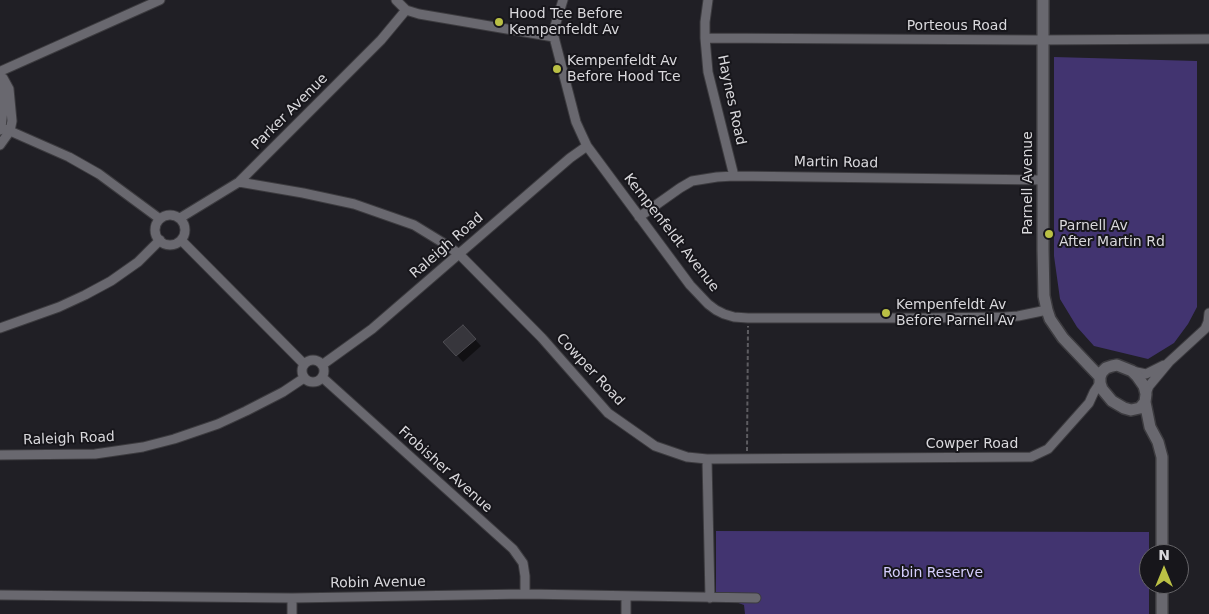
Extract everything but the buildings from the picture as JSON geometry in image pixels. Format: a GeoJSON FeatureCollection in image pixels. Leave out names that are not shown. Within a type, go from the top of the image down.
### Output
{"type":"FeatureCollection","features":[{"type":"Feature","properties":{"kind":"street"},"geometry":{"type":"LineString","coordinates":[[0,145],[4,130],[1,72],[160,0]]}},
{"type":"Feature","properties":{"kind":"street"},"geometry":{"type":"LineString","coordinates":[[396,0],[406,10],[419,14],[554,37]]}},
{"type":"Feature","properties":{"kind":"street","name":"Kempenfeldt Avenue"},"geometry":{"type":"LineString","coordinates":[[563,0],[555,26],[554,37],[576,122],[587,146],[690,286],[708,304],[724,314],[748,318],[986,318],[1018,316],[1047,310]]}},
{"type":"Feature","properties":{"kind":"street","name":"Haynes Road"},"geometry":{"type":"LineString","coordinates":[[708,0],[705,22],[708,72],[734,176]]}},
{"type":"Feature","properties":{"kind":"street","name":"Parnell Avenue"},"geometry":{"type":"LineString","coordinates":[[1042,0],[1043,274],[1047,310],[1055,328],[1100,380],[1105,394],[1124,408],[1131,410],[1150,427],[1158,442],[1162,457],[1162,544]]}},
{"type":"Feature","properties":{"kind":"street","name":"Parker Avenue"},"geometry":{"type":"LineString","coordinates":[[180,218],[239,182],[381,40],[406,10]]}},
{"type":"Feature","properties":{"kind":"street","name":"Porteous Road"},"geometry":{"type":"LineString","coordinates":[[705,38],[1209,39]]}},
{"type":"Feature","properties":{"kind":"street"},"geometry":{"type":"LineString","coordinates":[[4,130],[69,157],[99,174],[160,219]]}},
{"type":"Feature","properties":{"kind":"street","name":"Raleigh Road"},"geometry":{"type":"LineString","coordinates":[[322,365],[372,330],[570,158],[587,146]]}},
{"type":"Feature","properties":{"kind":"street","name":"Martin Road"},"geometry":{"type":"LineString","coordinates":[[639,216],[680,188],[692,181],[703,178],[734,176],[1043,180]]}},
{"type":"Feature","properties":{"kind":"street","name":"Cowper Road"},"geometry":{"type":"LineString","coordinates":[[239,182],[354,204],[414,224],[459,254],[542,338],[608,413],[656,446],[687,457],[1031,457],[1048,448],[1089,403],[1100,380]]}},
{"type":"Feature","properties":{"kind":"street"},"geometry":{"type":"LineString","coordinates":[[169,215],[180,218],[185,227],[181,240],[172,244],[167,244],[160,240],[156,232],[156,226],[160,219],[169,215]]}},
{"type":"Feature","properties":{"kind":"street"},"geometry":{"type":"LineString","coordinates":[[0,328],[59,307],[102,286],[138,262],[160,240]]}},
{"type":"Feature","properties":{"kind":"street"},"geometry":{"type":"LineString","coordinates":[[181,240],[304,364]]}},
{"type":"Feature","properties":{"kind":"street"},"geometry":{"type":"LineString","coordinates":[[1132,371],[1146,374],[1168,362],[1207,329],[1209,313]]}},
{"type":"Feature","properties":{"kind":"street","name":"Parnell Avenue"},"geometry":{"type":"LineString","coordinates":[[1079,354],[1100,363],[1112,366],[1118,365],[1132,371],[1141,380],[1144,386],[1150,427]]}},
{"type":"Feature","properties":{"kind":"street"},"geometry":{"type":"LineString","coordinates":[[310,360],[320,362],[325,371],[320,381],[314,383],[304,378],[302,371],[304,364],[310,360]]}},
{"type":"Feature","properties":{"kind":"street"},"geometry":{"type":"LineString","coordinates":[[1131,410],[1140,408],[1146,398],[1149,386],[1168,362]]}},
{"type":"Feature","properties":{"kind":"street"},"geometry":{"type":"LineString","coordinates":[[1100,380],[1102,372],[1112,366]]}},
{"type":"Feature","properties":{"kind":"street","name":"Raleigh Road"},"geometry":{"type":"LineString","coordinates":[[0,455],[95,454],[151,445],[218,424],[283,392],[304,378]]}},
{"type":"Feature","properties":{"kind":"street","name":"Frobisher Avenue"},"geometry":{"type":"LineString","coordinates":[[322,378],[513,549],[523,564],[525,594]]}},
{"type":"Feature","properties":{"kind":"street"},"geometry":{"type":"LineString","coordinates":[[1089,403],[1112,400]]}},
{"type":"Feature","properties":{"kind":"street"},"geometry":{"type":"LineString","coordinates":[[707,458],[710,598]]}},
{"type":"Feature","properties":{"kind":"street","name":"Robin Avenue"},"geometry":{"type":"LineString","coordinates":[[0,595],[292,598],[525,594],[756,598]]}},
{"type":"Feature","properties":{"kind":"street"},"geometry":{"type":"LineString","coordinates":[[1162,594],[1162,614]]}},
{"type":"Feature","properties":{"kind":"street"},"geometry":{"type":"LineString","coordinates":[[626,596],[626,614]]}},
{"type":"Feature","properties":{"kind":"street"},"geometry":{"type":"LineString","coordinates":[[292,598],[292,614]]}},
{"type":"Feature","properties":{"kind":"path"},"geometry":{"type":"LineString","coordinates":[[746,458],[748,318]]}},
{"type":"Feature","properties":{"kind":"green space"},"geometry":{"type":"Polygon","coordinates":[[[1054,57],[1197,61],[1197,307],[1188,324],[1174,343],[1148,359],[1094,346],[1077,327],[1060,299],[1054,256],[1054,57]]]}},
{"type":"Feature","properties":{"kind":"green space","name":"Robin Reserve"},"geometry":{"type":"Polygon","coordinates":[[[716,531],[1149,532],[1149,544],[1139,544],[1139,594],[1149,594],[1149,614],[745,614],[744,605],[716,595],[716,531]]]}},
{"type":"Feature","properties":{"kind":"place","name":"Hood Tce Before Kempenfeldt Av"},"geometry":{"type":"Point","coordinates":[499,22]}},
{"type":"Feature","properties":{"kind":"place","name":"Kempenfeldt Av Before Hood Tce"},"geometry":{"type":"Point","coordinates":[557,69]}},
{"type":"Feature","properties":{"kind":"place","name":"Parnell Av After Martin Rd"},"geometry":{"type":"Point","coordinates":[1049,234]}},
{"type":"Feature","properties":{"kind":"place","name":"Kempenfeldt Av Before Parnell Av"},"geometry":{"type":"Point","coordinates":[886,313]}}]}
